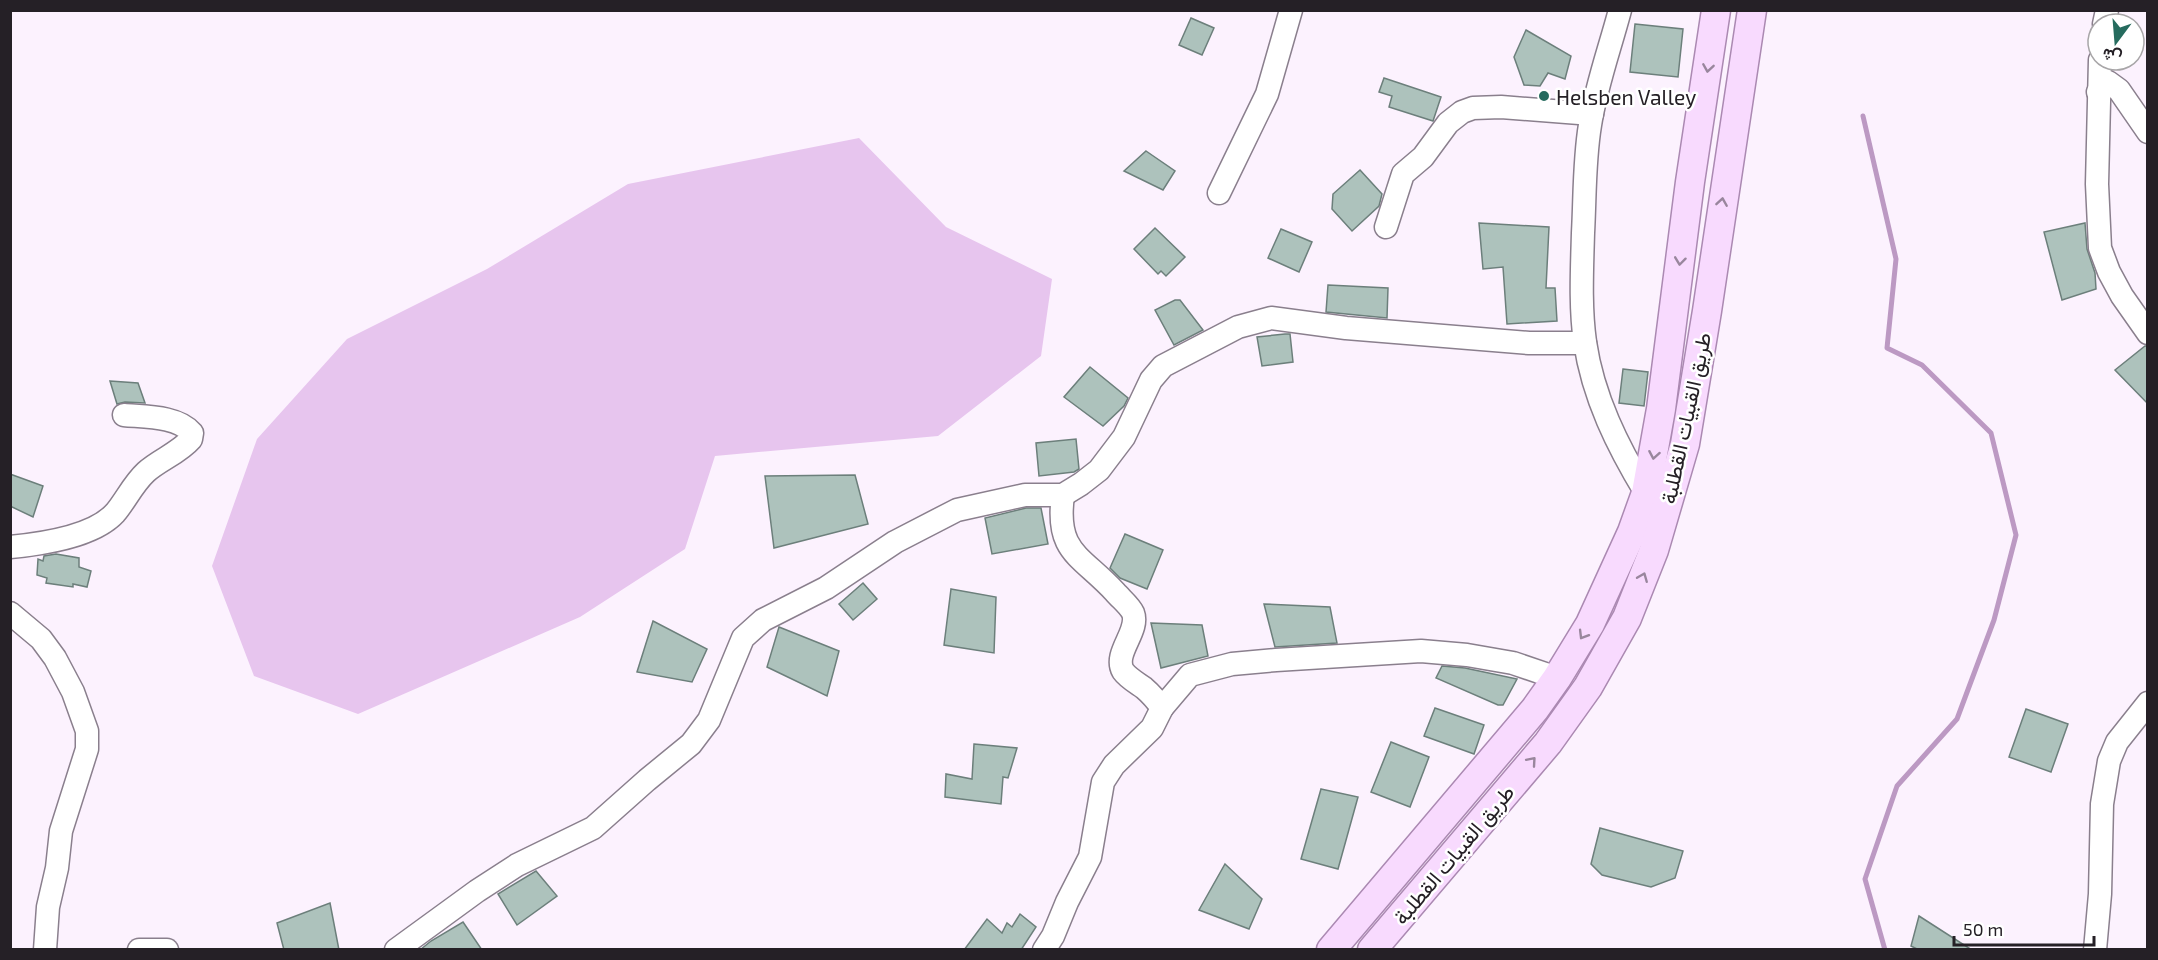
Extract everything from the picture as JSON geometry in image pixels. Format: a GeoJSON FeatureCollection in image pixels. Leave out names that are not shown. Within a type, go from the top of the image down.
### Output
{"type":"FeatureCollection","features":[{"type":"Feature","properties":{"kind":"main road"},"geometry":{"type":"LineString","coordinates":[[1330,950],[1535,709],[1590,624],[1617,567],[1646,493],[1661,410],[1690,182],[1716,10]]}},
{"type":"Feature","properties":{"kind":"main road","name":"طريق القبيات القطلبة"},"geometry":{"type":"LineString","coordinates":[[1372,950],[1548,743],[1588,687],[1627,618],[1654,550],[1685,444],[1752,10]]}},
{"type":"Feature","properties":{"kind":"street"},"geometry":{"type":"LineString","coordinates":[[1220,193],[1267,94],[1291,10]]}},
{"type":"Feature","properties":{"kind":"street"},"geometry":{"type":"LineString","coordinates":[[1620,10],[1592,114],[1585,169],[1582,294],[1585,343],[1598,393],[1610,428],[1646,493]]}},
{"type":"Feature","properties":{"kind":"street"},"geometry":{"type":"LineString","coordinates":[[2099,72],[2097,184],[2100,248],[2109,272],[2122,296],[2148,333]]}},
{"type":"Feature","properties":{"kind":"street"},"geometry":{"type":"LineString","coordinates":[[2098,92],[2108,82],[2114,86],[2148,132]]}},
{"type":"Feature","properties":{"kind":"street"},"geometry":{"type":"LineString","coordinates":[[1386,227],[1403,174],[1423,157],[1448,123],[1462,112],[1473,108],[1501,107],[1592,114]]}},
{"type":"Feature","properties":{"kind":"street"},"geometry":{"type":"LineString","coordinates":[[396,950],[517,865],[593,828],[693,743],[709,720],[743,638],[763,620],[826,588],[895,542],[957,510],[1025,495],[1063,495],[1081,484],[1099,470],[1124,437],[1151,380],[1163,366],[1238,327],[1271,318],[1346,328],[1509,341],[1585,343]]}},
{"type":"Feature","properties":{"kind":"street"},"geometry":{"type":"LineString","coordinates":[[10,547],[77,534],[98,526],[115,513],[131,488],[146,472],[191,440],[192,433],[184,425],[124,415]]}},
{"type":"Feature","properties":{"kind":"street"},"geometry":{"type":"LineString","coordinates":[[1063,495],[1061,525],[1072,553],[1101,578],[1132,611],[1133,623],[1121,662],[1124,671],[1155,698],[1162,708]]}},
{"type":"Feature","properties":{"kind":"street"},"geometry":{"type":"LineString","coordinates":[[12,617],[41,639],[55,658],[74,692],[87,731],[87,749],[61,831],[57,868],[48,907],[45,950]]}},
{"type":"Feature","properties":{"kind":"street"},"geometry":{"type":"LineString","coordinates":[[1044,950],[1053,936],[1090,857],[1106,777],[1114,765],[1152,728],[1162,708],[1191,675],[1232,664],[1421,651],[1467,654],[1513,663],[1557,678]]}},
{"type":"Feature","properties":{"kind":"street"},"geometry":{"type":"LineString","coordinates":[[2095,950],[2100,894],[2102,804],[2109,761],[2117,741],[2148,703]]}},
{"type":"Feature","properties":{"kind":"street"},"geometry":{"type":"LineString","coordinates":[[139,950],[166,950]]}},
{"type":"Feature","properties":{"kind":"shaded area"},"geometry":{"type":"Polygon","coordinates":[[[859,138],[946,227],[1052,279],[1041,356],[938,436],[715,456],[685,549],[580,617],[358,714],[254,676],[212,566],[257,439],[347,339],[487,269],[628,184],[859,138]]]}},
{"type":"Feature","properties":{"kind":"building"},"geometry":{"type":"Polygon","coordinates":[[[1191,18],[1214,28],[1202,55],[1179,45],[1191,18]]]}},
{"type":"Feature","properties":{"kind":"building"},"geometry":{"type":"Polygon","coordinates":[[[1635,24],[1683,29],[1678,77],[1630,72],[1635,24]]]}},
{"type":"Feature","properties":{"kind":"building"},"geometry":{"type":"Polygon","coordinates":[[[1526,30],[1571,56],[1565,79],[1548,73],[1540,86],[1524,85],[1514,57],[1526,30]]]}},
{"type":"Feature","properties":{"kind":"building"},"geometry":{"type":"Polygon","coordinates":[[[1384,78],[1441,97],[1433,121],[1389,107],[1392,96],[1379,92],[1384,78]]]}},
{"type":"Feature","properties":{"kind":"building"},"geometry":{"type":"Polygon","coordinates":[[[1146,151],[1175,171],[1163,190],[1124,171],[1146,151]]]}},
{"type":"Feature","properties":{"kind":"building"},"geometry":{"type":"Polygon","coordinates":[[[1360,170],[1382,194],[1379,206],[1352,231],[1332,209],[1333,194],[1360,170]]]}},
{"type":"Feature","properties":{"kind":"building"},"geometry":{"type":"Polygon","coordinates":[[[1479,223],[1549,227],[1546,288],[1555,288],[1557,321],[1507,324],[1503,267],[1483,269],[1479,223]]]}},
{"type":"Feature","properties":{"kind":"building"},"geometry":{"type":"Polygon","coordinates":[[[2085,223],[2087,249],[2095,273],[2096,289],[2062,300],[2044,232],[2085,223]]]}},
{"type":"Feature","properties":{"kind":"building"},"geometry":{"type":"Polygon","coordinates":[[[1155,228],[1185,257],[1166,276],[1161,271],[1158,274],[1134,249],[1155,228]]]}},
{"type":"Feature","properties":{"kind":"building"},"geometry":{"type":"Polygon","coordinates":[[[1281,229],[1312,242],[1299,272],[1268,258],[1281,229]]]}},
{"type":"Feature","properties":{"kind":"building"},"geometry":{"type":"Polygon","coordinates":[[[1328,285],[1388,288],[1387,318],[1326,312],[1328,285]]]}},
{"type":"Feature","properties":{"kind":"building"},"geometry":{"type":"Polygon","coordinates":[[[1175,300],[1180,300],[1203,330],[1174,345],[1155,310],[1175,300]]]}},
{"type":"Feature","properties":{"kind":"building"},"geometry":{"type":"Polygon","coordinates":[[[1290,334],[1293,362],[1262,366],[1257,337],[1290,334]]]}},
{"type":"Feature","properties":{"kind":"building"},"geometry":{"type":"Polygon","coordinates":[[[2148,346],[2148,404],[2115,370],[2148,346]]]}},
{"type":"Feature","properties":{"kind":"building"},"geometry":{"type":"Polygon","coordinates":[[[1090,367],[1128,398],[1124,406],[1103,426],[1064,397],[1090,367]]]}},
{"type":"Feature","properties":{"kind":"building"},"geometry":{"type":"Polygon","coordinates":[[[1623,369],[1648,372],[1644,406],[1619,403],[1623,369]]]}},
{"type":"Feature","properties":{"kind":"building"},"geometry":{"type":"Polygon","coordinates":[[[110,381],[138,383],[145,403],[117,404],[110,381]]]}},
{"type":"Feature","properties":{"kind":"building"},"geometry":{"type":"Polygon","coordinates":[[[1076,439],[1079,469],[1074,472],[1039,476],[1036,443],[1076,439]]]}},
{"type":"Feature","properties":{"kind":"building"},"geometry":{"type":"Polygon","coordinates":[[[10,474],[43,486],[33,517],[10,506],[10,474]]]}},
{"type":"Feature","properties":{"kind":"building"},"geometry":{"type":"Polygon","coordinates":[[[855,475],[868,524],[774,548],[765,476],[855,475]]]}},
{"type":"Feature","properties":{"kind":"building"},"geometry":{"type":"Polygon","coordinates":[[[1026,508],[1041,508],[1048,544],[992,554],[985,518],[1026,508]]]}},
{"type":"Feature","properties":{"kind":"building"},"geometry":{"type":"Polygon","coordinates":[[[1125,534],[1163,550],[1147,589],[1120,578],[1110,568],[1125,534]]]}},
{"type":"Feature","properties":{"kind":"building"},"geometry":{"type":"Polygon","coordinates":[[[56,554],[79,558],[79,567],[91,571],[87,587],[46,583],[47,578],[37,575],[38,559],[43,561],[44,556],[56,554]]]}},
{"type":"Feature","properties":{"kind":"building"},"geometry":{"type":"Polygon","coordinates":[[[863,583],[877,599],[853,620],[839,604],[863,583]]]}},
{"type":"Feature","properties":{"kind":"building"},"geometry":{"type":"Polygon","coordinates":[[[951,589],[996,597],[994,653],[944,645],[951,589]]]}},
{"type":"Feature","properties":{"kind":"building"},"geometry":{"type":"Polygon","coordinates":[[[1264,604],[1330,607],[1337,643],[1275,647],[1264,604]]]}},
{"type":"Feature","properties":{"kind":"building"},"geometry":{"type":"Polygon","coordinates":[[[653,621],[707,649],[692,682],[637,672],[653,621]]]}},
{"type":"Feature","properties":{"kind":"building"},"geometry":{"type":"Polygon","coordinates":[[[1151,623],[1202,625],[1208,656],[1161,668],[1151,623]]]}},
{"type":"Feature","properties":{"kind":"building"},"geometry":{"type":"Polygon","coordinates":[[[779,627],[839,651],[827,696],[767,667],[779,627]]]}},
{"type":"Feature","properties":{"kind":"building"},"geometry":{"type":"Polygon","coordinates":[[[1442,666],[1465,668],[1517,679],[1503,705],[1498,705],[1436,678],[1442,666]]]}},
{"type":"Feature","properties":{"kind":"building"},"geometry":{"type":"Polygon","coordinates":[[[1435,708],[1484,725],[1474,754],[1424,736],[1435,708]]]}},
{"type":"Feature","properties":{"kind":"building"},"geometry":{"type":"Polygon","coordinates":[[[2026,709],[2068,724],[2051,772],[2009,757],[2026,709]]]}},
{"type":"Feature","properties":{"kind":"building"},"geometry":{"type":"Polygon","coordinates":[[[1391,742],[1429,757],[1410,807],[1371,792],[1391,742]]]}},
{"type":"Feature","properties":{"kind":"building"},"geometry":{"type":"Polygon","coordinates":[[[974,744],[1017,748],[1008,778],[1003,777],[1001,804],[945,797],[946,774],[972,779],[974,744]]]}},
{"type":"Feature","properties":{"kind":"building"},"geometry":{"type":"Polygon","coordinates":[[[1321,789],[1358,797],[1338,869],[1301,859],[1321,789]]]}},
{"type":"Feature","properties":{"kind":"building"},"geometry":{"type":"Polygon","coordinates":[[[1600,828],[1683,851],[1675,878],[1651,887],[1602,875],[1591,864],[1600,828]]]}},
{"type":"Feature","properties":{"kind":"building"},"geometry":{"type":"Polygon","coordinates":[[[1225,864],[1262,899],[1249,929],[1199,910],[1225,864]]]}},
{"type":"Feature","properties":{"kind":"building"},"geometry":{"type":"Polygon","coordinates":[[[536,871],[557,896],[517,925],[498,894],[536,871]]]}},
{"type":"Feature","properties":{"kind":"building"},"geometry":{"type":"Polygon","coordinates":[[[330,903],[339,950],[284,950],[277,923],[330,903]]]}},
{"type":"Feature","properties":{"kind":"building"},"geometry":{"type":"Polygon","coordinates":[[[1020,914],[1036,927],[1021,950],[964,950],[987,919],[1002,933],[1007,923],[1012,927],[1020,914]]]}},
{"type":"Feature","properties":{"kind":"building"},"geometry":{"type":"Polygon","coordinates":[[[1919,916],[1972,950],[1919,950],[1911,946],[1919,916]]]}},
{"type":"Feature","properties":{"kind":"building"},"geometry":{"type":"Polygon","coordinates":[[[463,922],[482,950],[420,950],[431,941],[463,922]]]}},
{"type":"Feature","properties":{"kind":"waterway"},"geometry":{"type":"LineString","coordinates":[[1863,116],[1896,259],[1887,348],[1922,365],[1991,433],[2016,535],[1994,620],[1957,719],[1897,786],[1865,879],[1885,950]]}},
{"type":"Feature","properties":{"kind":"place","name":"Helsben Valley"},"geometry":{"type":"Point","coordinates":[1544,96]}}]}
